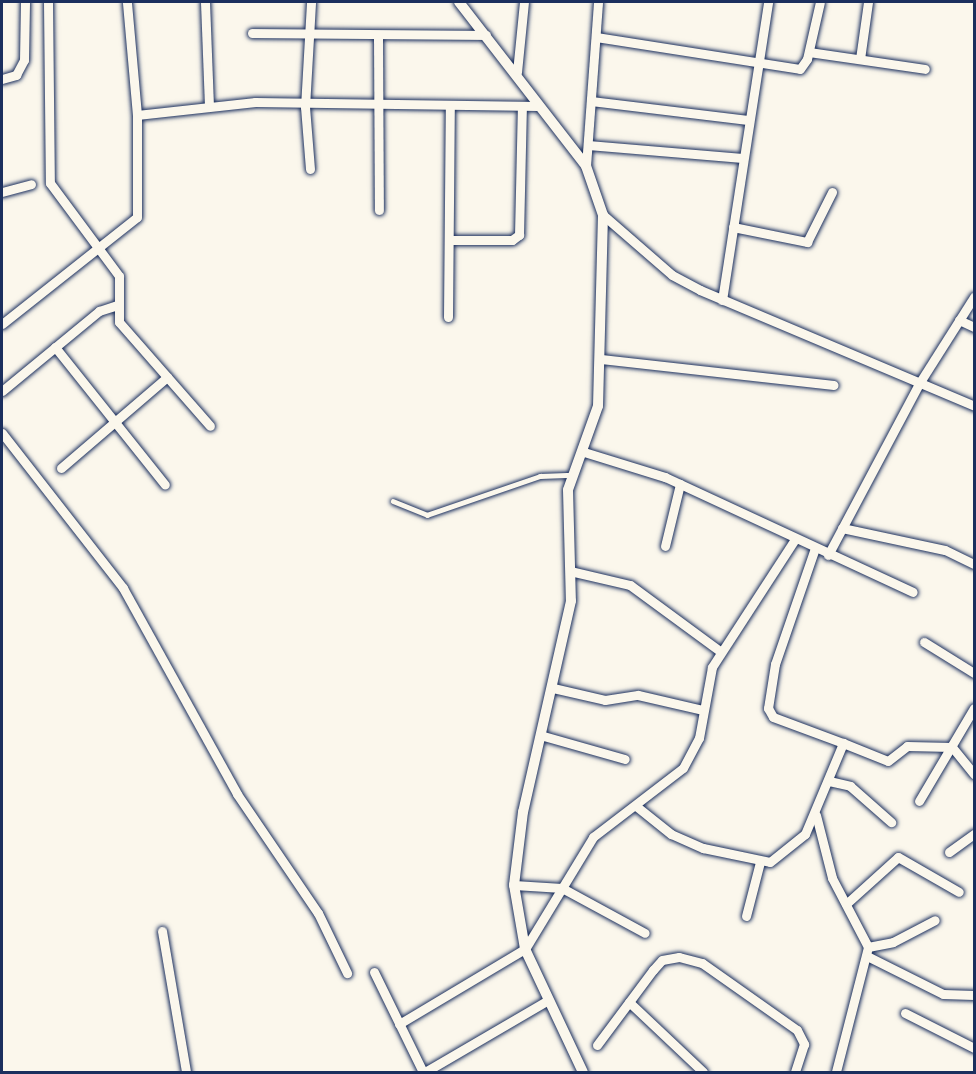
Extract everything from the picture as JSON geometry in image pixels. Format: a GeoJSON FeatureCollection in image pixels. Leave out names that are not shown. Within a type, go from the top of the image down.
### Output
{"type":"FeatureCollection","features":[{"type":"Feature","properties":{"kind":"street"},"geometry":{"type":"LineString","coordinates":[[2,79],[16,75],[24,60],[25,2]]}},
{"type":"Feature","properties":{"kind":"street"},"geometry":{"type":"LineString","coordinates":[[48,2],[46,173],[55,192],[121,283],[117,305],[118,322],[210,426]]}},
{"type":"Feature","properties":{"kind":"street"},"geometry":{"type":"LineString","coordinates":[[2,324],[97,252],[137,217],[137,115],[127,2]]}},
{"type":"Feature","properties":{"kind":"street"},"geometry":{"type":"LineString","coordinates":[[205,2],[209,104]]}},
{"type":"Feature","properties":{"kind":"street"},"geometry":{"type":"LineString","coordinates":[[310,169],[305,107],[311,2]]}},
{"type":"Feature","properties":{"kind":"street"},"geometry":{"type":"LineString","coordinates":[[459,2],[517,72],[538,106],[586,166],[603,215],[598,406],[584,452],[573,475],[566,502],[571,601],[553,688],[540,735],[514,885],[525,950],[584,1072]]}},
{"type":"Feature","properties":{"kind":"street"},"geometry":{"type":"LineString","coordinates":[[517,72],[524,2]]}},
{"type":"Feature","properties":{"kind":"street"},"geometry":{"type":"LineString","coordinates":[[586,166],[598,2]]}},
{"type":"Feature","properties":{"kind":"street"},"geometry":{"type":"LineString","coordinates":[[722,300],[742,158],[768,2]]}},
{"type":"Feature","properties":{"kind":"street"},"geometry":{"type":"LineString","coordinates":[[596,37],[800,69],[809,52],[820,2]]}},
{"type":"Feature","properties":{"kind":"street"},"geometry":{"type":"LineString","coordinates":[[860,59],[868,2]]}},
{"type":"Feature","properties":{"kind":"street"},"geometry":{"type":"LineString","coordinates":[[252,33],[309,37],[486,35]]}},
{"type":"Feature","properties":{"kind":"street"},"geometry":{"type":"LineString","coordinates":[[378,36],[380,210]]}},
{"type":"Feature","properties":{"kind":"street"},"geometry":{"type":"LineString","coordinates":[[809,52],[925,69]]}},
{"type":"Feature","properties":{"kind":"street"},"geometry":{"type":"LineString","coordinates":[[591,101],[748,120]]}},
{"type":"Feature","properties":{"kind":"street"},"geometry":{"type":"LineString","coordinates":[[137,115],[209,104],[305,107],[538,106]]}},
{"type":"Feature","properties":{"kind":"street"},"geometry":{"type":"LineString","coordinates":[[448,317],[450,107]]}},
{"type":"Feature","properties":{"kind":"street"},"geometry":{"type":"LineString","coordinates":[[450,240],[512,240],[519,235],[522,107]]}},
{"type":"Feature","properties":{"kind":"street"},"geometry":{"type":"LineString","coordinates":[[588,145],[742,158]]}},
{"type":"Feature","properties":{"kind":"street"},"geometry":{"type":"LineString","coordinates":[[2,192],[31,184]]}},
{"type":"Feature","properties":{"kind":"street"},"geometry":{"type":"LineString","coordinates":[[733,227],[807,242],[832,192]]}},
{"type":"Feature","properties":{"kind":"street"},"geometry":{"type":"LineString","coordinates":[[603,215],[672,275],[722,300],[975,406]]}},
{"type":"Feature","properties":{"kind":"street"},"geometry":{"type":"LineString","coordinates":[[828,555],[920,382],[975,297]]}},
{"type":"Feature","properties":{"kind":"street"},"geometry":{"type":"LineString","coordinates":[[2,391],[99,311],[117,305]]}},
{"type":"Feature","properties":{"kind":"street"},"geometry":{"type":"LineString","coordinates":[[959,320],[975,327]]}},
{"type":"Feature","properties":{"kind":"street"},"geometry":{"type":"LineString","coordinates":[[55,347],[165,485]]}},
{"type":"Feature","properties":{"kind":"street"},"geometry":{"type":"LineString","coordinates":[[601,359],[834,385]]}},
{"type":"Feature","properties":{"kind":"street"},"geometry":{"type":"LineString","coordinates":[[61,468],[167,377]]}},
{"type":"Feature","properties":{"kind":"street"},"geometry":{"type":"LineString","coordinates":[[2,433],[123,588],[237,794],[318,913],[347,973]]}},
{"type":"Feature","properties":{"kind":"street"},"geometry":{"type":"LineString","coordinates":[[584,452],[680,484],[828,555],[913,592]]}},
{"type":"Feature","properties":{"kind":"street"},"geometry":{"type":"LineString","coordinates":[[665,546],[680,484]]}},
{"type":"Feature","properties":{"kind":"street"},"geometry":{"type":"LineString","coordinates":[[842,528],[945,550],[975,564]]}},
{"type":"Feature","properties":{"kind":"street"},"geometry":{"type":"LineString","coordinates":[[399,1024],[525,950],[593,837],[636,806],[688,761],[720,651],[795,539]]}},
{"type":"Feature","properties":{"kind":"street"},"geometry":{"type":"LineString","coordinates":[[815,548],[775,664],[768,708],[772,717],[843,742],[888,761],[907,746],[952,747],[975,774]]}},
{"type":"Feature","properties":{"kind":"street"},"geometry":{"type":"LineString","coordinates":[[570,571],[630,585],[720,651]]}},
{"type":"Feature","properties":{"kind":"street"},"geometry":{"type":"LineString","coordinates":[[924,642],[975,673]]}},
{"type":"Feature","properties":{"kind":"street"},"geometry":{"type":"LineString","coordinates":[[553,688],[605,700],[638,695],[703,710]]}},
{"type":"Feature","properties":{"kind":"street"},"geometry":{"type":"LineString","coordinates":[[919,801],[975,708]]}},
{"type":"Feature","properties":{"kind":"street"},"geometry":{"type":"LineString","coordinates":[[540,735],[625,759]]}},
{"type":"Feature","properties":{"kind":"street"},"geometry":{"type":"LineString","coordinates":[[636,806],[682,839],[760,862],[786,855],[816,815],[843,742]]}},
{"type":"Feature","properties":{"kind":"street"},"geometry":{"type":"LineString","coordinates":[[829,781],[850,786],[891,822]]}},
{"type":"Feature","properties":{"kind":"street"},"geometry":{"type":"LineString","coordinates":[[816,815],[832,878],[868,951],[943,994],[975,995]]}},
{"type":"Feature","properties":{"kind":"street"},"geometry":{"type":"LineString","coordinates":[[949,852],[975,834]]}},
{"type":"Feature","properties":{"kind":"street"},"geometry":{"type":"LineString","coordinates":[[846,904],[898,857],[959,892]]}},
{"type":"Feature","properties":{"kind":"street"},"geometry":{"type":"LineString","coordinates":[[746,916],[760,862]]}},
{"type":"Feature","properties":{"kind":"street"},"geometry":{"type":"LineString","coordinates":[[514,885],[562,888],[645,933]]}},
{"type":"Feature","properties":{"kind":"street"},"geometry":{"type":"LineString","coordinates":[[868,951],[893,942],[935,920]]}},
{"type":"Feature","properties":{"kind":"street"},"geometry":{"type":"LineString","coordinates":[[162,931],[186,1072]]}},
{"type":"Feature","properties":{"kind":"street"},"geometry":{"type":"LineString","coordinates":[[836,1072],[868,951]]}},
{"type":"Feature","properties":{"kind":"street"},"geometry":{"type":"LineString","coordinates":[[597,1045],[662,960],[679,957],[702,963],[797,1030],[804,1044],[795,1072]]}},
{"type":"Feature","properties":{"kind":"street"},"geometry":{"type":"LineString","coordinates":[[374,972],[424,1072],[548,1000]]}},
{"type":"Feature","properties":{"kind":"street"},"geometry":{"type":"LineString","coordinates":[[629,1002],[703,1072]]}},
{"type":"Feature","properties":{"kind":"street"},"geometry":{"type":"LineString","coordinates":[[905,1013],[975,1048]]}},
{"type":"Feature","properties":{"kind":"lane"},"geometry":{"type":"LineString","coordinates":[[393,501],[427,515],[540,476],[573,475]]}}]}
